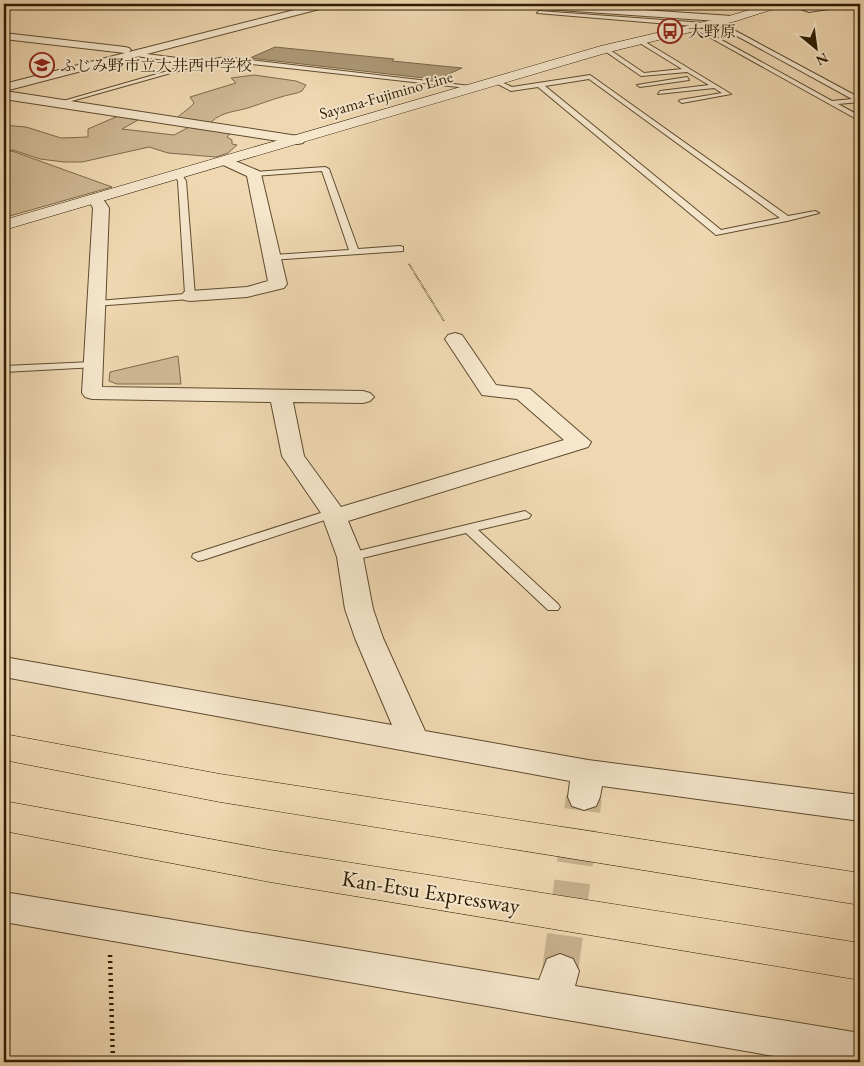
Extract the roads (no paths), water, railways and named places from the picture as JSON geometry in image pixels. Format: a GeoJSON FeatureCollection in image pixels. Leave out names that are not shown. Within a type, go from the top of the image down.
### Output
{"type":"FeatureCollection","features":[{"type":"Feature","properties":{"kind":"highway"},"geometry":{"type":"LineString","coordinates":[[4,747],[220,788],[860,889]]}},
{"type":"Feature","properties":{"kind":"highway","name":"Kan-Etsu Expressway"},"geometry":{"type":"LineString","coordinates":[[4,816],[270,866],[860,962]]}},
{"type":"Feature","properties":{"kind":"main road","name":"Sayama-Fujimino Line"},"geometry":{"type":"LineString","coordinates":[[4,225],[495,81],[605,50],[732,19],[779,4]]}},
{"type":"Feature","properties":{"kind":"street"},"geometry":{"type":"LineString","coordinates":[[4,88],[328,4]]}},
{"type":"Feature","properties":{"kind":"street"},"geometry":{"type":"LineString","coordinates":[[516,4],[732,19]]}},
{"type":"Feature","properties":{"kind":"street"},"geometry":{"type":"LineString","coordinates":[[4,36],[135,53]]}},
{"type":"Feature","properties":{"kind":"street"},"geometry":{"type":"LineString","coordinates":[[4,95],[298,140]]}},
{"type":"Feature","properties":{"kind":"street"},"geometry":{"type":"LineString","coordinates":[[190,296],[247,292],[278,284],[254,174],[226,161]]}},
{"type":"Feature","properties":{"kind":"street"},"geometry":{"type":"LineString","coordinates":[[96,198],[101,208],[98,304],[92,365],[92,393],[363,397]]}},
{"type":"Feature","properties":{"kind":"street"},"geometry":{"type":"LineString","coordinates":[[334,515],[580,442],[523,393],[490,391],[455,339]]}},
{"type":"Feature","properties":{"kind":"street"},"geometry":{"type":"LineString","coordinates":[[281,397],[294,456],[334,515],[350,558],[360,609],[369,638],[414,740]]}},
{"type":"Feature","properties":{"kind":"street"},"geometry":{"type":"LineString","coordinates":[[4,667],[414,740],[586,785],[860,808]]}},
{"type":"Feature","properties":{"kind":"street"},"geometry":{"type":"LineString","coordinates":[[4,907],[110,925],[556,986],[860,1052]]}},
{"type":"Feature","properties":{"kind":"lane"},"geometry":{"type":"LineString","coordinates":[[790,4],[809,11],[858,4]]}},
{"type":"Feature","properties":{"kind":"lane"},"geometry":{"type":"LineString","coordinates":[[539,12],[707,25],[859,100],[831,103]]}},
{"type":"Feature","properties":{"kind":"lane"},"geometry":{"type":"LineString","coordinates":[[707,25],[831,103],[860,118]]}},
{"type":"Feature","properties":{"kind":"lane"},"geometry":{"type":"LineString","coordinates":[[640,41],[728,94],[682,101]]}},
{"type":"Feature","properties":{"kind":"lane"},"geometry":{"type":"LineString","coordinates":[[605,50],[643,75],[689,70]]}},
{"type":"Feature","properties":{"kind":"lane"},"geometry":{"type":"LineString","coordinates":[[135,53],[202,63]]}},
{"type":"Feature","properties":{"kind":"lane"},"geometry":{"type":"LineString","coordinates":[[58,103],[202,63],[225,59],[476,87]]}},
{"type":"Feature","properties":{"kind":"lane"},"geometry":{"type":"LineString","coordinates":[[640,85],[699,77]]}},
{"type":"Feature","properties":{"kind":"lane"},"geometry":{"type":"LineString","coordinates":[[495,81],[511,89],[590,78],[787,219]]}},
{"type":"Feature","properties":{"kind":"lane"},"geometry":{"type":"LineString","coordinates":[[540,85],[719,233],[815,214]]}},
{"type":"Feature","properties":{"kind":"lane"},"geometry":{"type":"LineString","coordinates":[[660,93],[714,86]]}},
{"type":"Feature","properties":{"kind":"lane"},"geometry":{"type":"LineString","coordinates":[[254,174],[325,169],[354,251]]}},
{"type":"Feature","properties":{"kind":"lane"},"geometry":{"type":"LineString","coordinates":[[98,304],[190,296],[182,182],[178,175]]}},
{"type":"Feature","properties":{"kind":"lane"},"geometry":{"type":"LineString","coordinates":[[273,258],[400,249]]}},
{"type":"Feature","properties":{"kind":"lane"},"geometry":{"type":"LineString","coordinates":[[4,369],[92,365]]}},
{"type":"Feature","properties":{"kind":"lane"},"geometry":{"type":"LineString","coordinates":[[198,557],[334,515]]}},
{"type":"Feature","properties":{"kind":"lane"},"geometry":{"type":"LineString","coordinates":[[350,558],[525,515]]}},
{"type":"Feature","properties":{"kind":"lane"},"geometry":{"type":"LineString","coordinates":[[469,529],[553,607]]}},
{"type":"Feature","properties":{"kind":"tunnel"},"geometry":{"type":"LineString","coordinates":[[560,971],[584,797]]}},
{"type":"Feature","properties":{"kind":"place","name":"大野原"},"geometry":{"type":"Point","coordinates":[670,31]}},
{"type":"Feature","properties":{"kind":"place","name":"ふじみ野市立大井西中学校"},"geometry":{"type":"Point","coordinates":[42,65]}}]}
